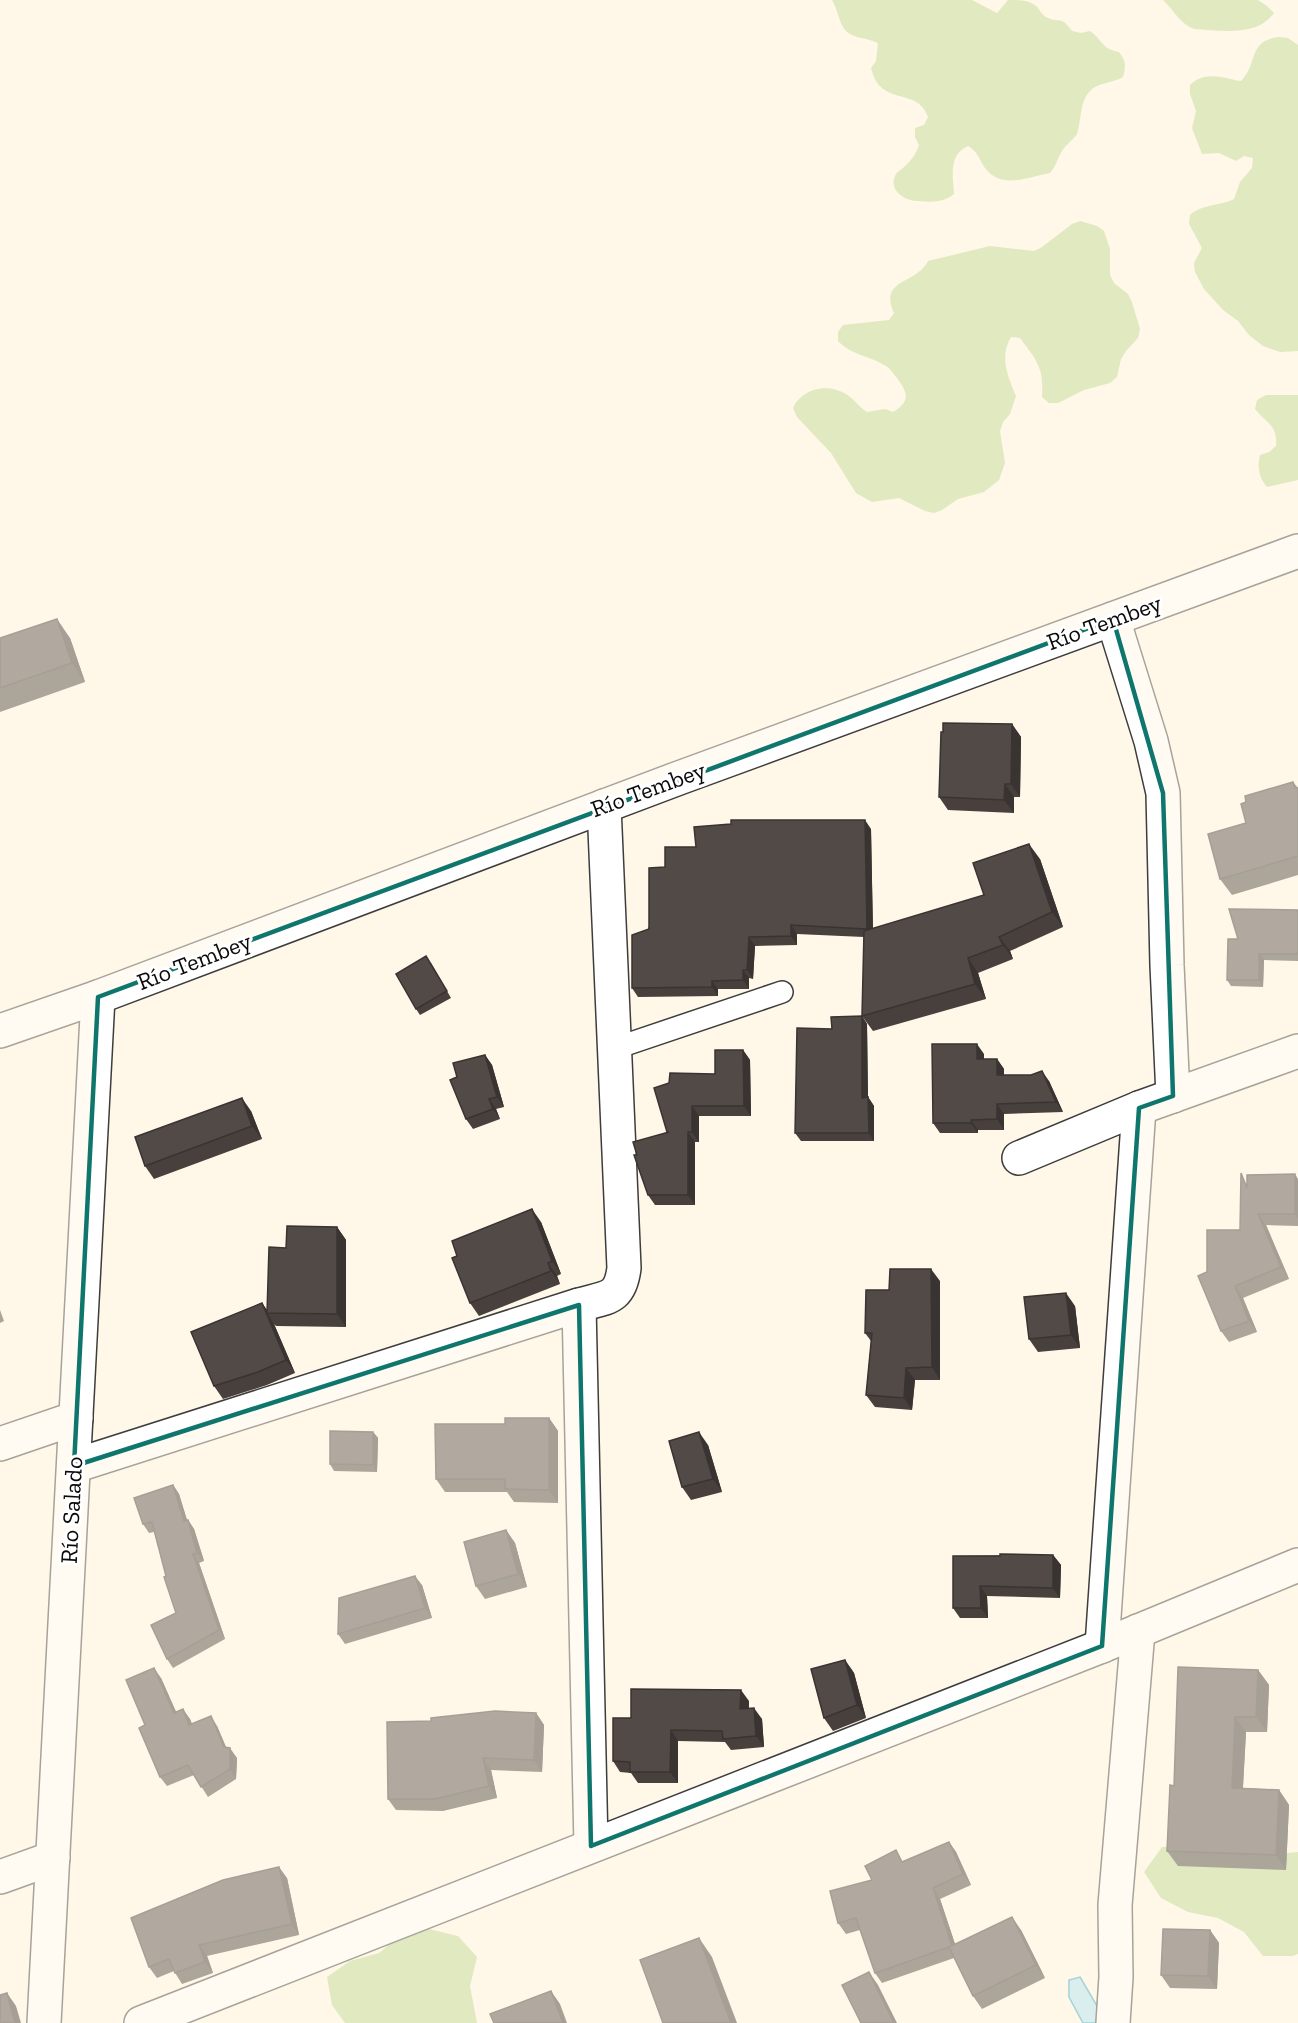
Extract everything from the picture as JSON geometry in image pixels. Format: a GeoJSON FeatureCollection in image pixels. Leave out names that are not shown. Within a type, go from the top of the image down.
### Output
{"type":"FeatureCollection","features":[{"type":"Feature","properties":{"kind":"street","name":"Río Tembey"},"geometry":{"type":"LineString","coordinates":[[0,1031],[98,997],[604,806],[1298,551]]}},
{"type":"Feature","properties":{"kind":"street"},"geometry":{"type":"LineString","coordinates":[[1113,618],[1151,741],[1163,793],[1173,1096]]}},
{"type":"Feature","properties":{"kind":"street"},"geometry":{"type":"LineString","coordinates":[[74,1466],[611,1296],[622,1285],[624,1268],[616,1048],[604,806]]}},
{"type":"Feature","properties":{"kind":"street","name":"Río Salado"},"geometry":{"type":"LineString","coordinates":[[44,2023],[98,997]]}},
{"type":"Feature","properties":{"kind":"street"},"geometry":{"type":"LineString","coordinates":[[1019,1158],[1139,1108],[1298,1051]]}},
{"type":"Feature","properties":{"kind":"street"},"geometry":{"type":"LineString","coordinates":[[1102,1646],[1139,1108]]}},
{"type":"Feature","properties":{"kind":"street"},"geometry":{"type":"LineString","coordinates":[[579,1305],[591,1846]]}},
{"type":"Feature","properties":{"kind":"street"},"geometry":{"type":"LineString","coordinates":[[0,1444],[76,1418]]}},
{"type":"Feature","properties":{"kind":"street"},"geometry":{"type":"LineString","coordinates":[[141,2023],[1102,1646],[1298,1565]]}},
{"type":"Feature","properties":{"kind":"street"},"geometry":{"type":"LineString","coordinates":[[1113,2023],[1116,1977],[1115,1905],[1138,1631]]}},
{"type":"Feature","properties":{"kind":"street"},"geometry":{"type":"LineString","coordinates":[[0,1877],[53,1858]]}},
{"type":"Feature","properties":{"kind":"lane"},"geometry":{"type":"LineString","coordinates":[[616,1048],[782,992]]}},
{"type":"Feature","properties":{"kind":"highlighted area"},"geometry":{"type":"Polygon","coordinates":[[[1113,619],[1163,793],[1173,1096],[1139,1108],[1102,1646],[591,1846],[579,1305],[74,1466],[98,997],[1113,619]]]}},
{"type":"Feature","properties":{"kind":"green space"},"geometry":{"type":"Polygon","coordinates":[[[832,0],[972,0],[997,13],[1008,0],[1020,0],[1035,5],[1043,15],[1063,22],[1072,31],[1081,33],[1090,31],[1105,46],[1119,52],[1125,64],[1125,70],[1123,77],[1096,87],[1088,93],[1083,104],[1077,134],[1064,148],[1050,173],[1024,179],[999,179],[991,175],[976,153],[968,146],[957,155],[955,160],[954,194],[946,199],[928,202],[908,199],[896,190],[894,180],[897,173],[913,157],[919,145],[915,137],[915,128],[924,125],[928,117],[916,102],[882,88],[871,68],[876,61],[878,43],[853,36],[846,31],[832,0]]]}},
{"type":"Feature","properties":{"kind":"green space"},"geometry":{"type":"Polygon","coordinates":[[[1163,0],[1258,0],[1274,13],[1258,26],[1248,29],[1226,31],[1194,29],[1181,20],[1163,0]]]}},
{"type":"Feature","properties":{"kind":"green space"},"geometry":{"type":"Polygon","coordinates":[[[1288,38],[1298,45],[1298,351],[1280,352],[1263,346],[1249,335],[1238,321],[1223,310],[1204,289],[1195,272],[1194,263],[1202,248],[1189,224],[1190,215],[1195,211],[1234,199],[1240,182],[1252,168],[1253,158],[1244,156],[1236,161],[1219,153],[1202,154],[1192,128],[1196,111],[1190,94],[1190,85],[1208,76],[1241,81],[1250,68],[1257,48],[1269,39],[1288,38]]]}},
{"type":"Feature","properties":{"kind":"green space"},"geometry":{"type":"Polygon","coordinates":[[[1080,221],[1097,226],[1104,231],[1110,249],[1110,275],[1114,283],[1128,294],[1140,329],[1138,338],[1121,359],[1117,377],[1110,383],[1084,390],[1058,403],[1049,403],[1042,397],[1042,378],[1035,359],[1020,338],[1011,337],[1007,344],[1005,359],[1016,396],[1010,414],[1003,422],[1000,431],[1005,463],[999,480],[984,492],[958,499],[934,513],[899,498],[872,502],[856,493],[831,453],[797,417],[793,408],[797,401],[809,392],[824,388],[846,394],[867,412],[885,409],[893,412],[903,404],[906,397],[901,383],[893,372],[878,362],[849,350],[838,341],[838,332],[843,325],[889,320],[894,313],[890,302],[891,294],[901,283],[923,268],[928,261],[990,246],[1034,251],[1072,224],[1080,221]]]}},
{"type":"Feature","properties":{"kind":"green space"},"geometry":{"type":"Polygon","coordinates":[[[1266,395],[1298,395],[1298,480],[1267,487],[1260,476],[1259,459],[1260,455],[1276,446],[1276,439],[1273,429],[1255,409],[1257,400],[1266,395]]]}},
{"type":"Feature","properties":{"kind":"green space"},"geometry":{"type":"Polygon","coordinates":[[[1191,1846],[1278,1854],[1298,1852],[1298,1954],[1263,1956],[1244,1932],[1218,1918],[1188,1912],[1161,1898],[1144,1872],[1162,1847],[1191,1846]]]}},
{"type":"Feature","properties":{"kind":"green space"},"geometry":{"type":"Polygon","coordinates":[[[429,1929],[458,1936],[477,1957],[470,1986],[477,2023],[345,2023],[332,2005],[327,1977],[350,1961],[379,1953],[401,1935],[429,1929]]]}},
{"type":"Feature","properties":{"kind":"water"},"geometry":{"type":"Polygon","coordinates":[[[1080,1977],[1107,2023],[1083,2023],[1069,1997],[1069,1980],[1080,1977]]]}},
{"type":"Feature","properties":{"kind":"building"},"geometry":{"type":"Polygon","coordinates":[[[57,619],[72,663],[0,688],[0,638],[57,619]]]}},
{"type":"Feature","properties":{"kind":"building"},"geometry":{"type":"Polygon","coordinates":[[[943,723],[1012,724],[1011,784],[1005,784],[1004,800],[939,797],[943,723]]]}},
{"type":"Feature","properties":{"kind":"building"},"geometry":{"type":"Polygon","coordinates":[[[1293,782],[1295,788],[1298,788],[1298,856],[1220,879],[1208,834],[1246,823],[1241,804],[1246,802],[1245,796],[1293,782]]]}},
{"type":"Feature","properties":{"kind":"building"},"geometry":{"type":"Polygon","coordinates":[[[731,820],[865,820],[867,929],[791,925],[791,936],[749,937],[747,970],[743,970],[743,980],[712,981],[712,987],[632,988],[632,935],[649,929],[649,868],[665,867],[665,847],[696,847],[694,827],[731,824],[731,820]]]}},
{"type":"Feature","properties":{"kind":"building"},"geometry":{"type":"Polygon","coordinates":[[[1029,844],[1052,912],[999,937],[1003,945],[968,958],[975,984],[862,1016],[864,931],[984,895],[973,863],[1029,844]]]}},
{"type":"Feature","properties":{"kind":"building"},"geometry":{"type":"Polygon","coordinates":[[[1229,909],[1298,910],[1298,954],[1259,954],[1259,980],[1227,980],[1228,939],[1238,939],[1229,909]]]}},
{"type":"Feature","properties":{"kind":"building"},"geometry":{"type":"Polygon","coordinates":[[[426,956],[447,991],[416,1009],[396,974],[426,956]]]}},
{"type":"Feature","properties":{"kind":"building"},"geometry":{"type":"Polygon","coordinates":[[[862,1016],[862,1098],[868,1097],[869,1133],[795,1133],[797,1028],[832,1029],[831,1017],[862,1016]]]}},
{"type":"Feature","properties":{"kind":"building"},"geometry":{"type":"Polygon","coordinates":[[[932,1044],[977,1044],[977,1059],[997,1059],[997,1075],[1031,1075],[1042,1071],[1056,1102],[997,1104],[997,1119],[971,1120],[971,1123],[933,1123],[932,1044]]]}},
{"type":"Feature","properties":{"kind":"building"},"geometry":{"type":"Polygon","coordinates":[[[715,1050],[743,1050],[744,1106],[692,1106],[692,1132],[688,1132],[688,1195],[648,1195],[634,1155],[637,1155],[633,1142],[669,1132],[667,1132],[654,1088],[669,1083],[670,1073],[715,1074],[715,1050]]]}},
{"type":"Feature","properties":{"kind":"building"},"geometry":{"type":"Polygon","coordinates":[[[485,1055],[497,1097],[489,1099],[493,1109],[466,1119],[450,1080],[457,1077],[453,1063],[485,1055]]]}},
{"type":"Feature","properties":{"kind":"building"},"geometry":{"type":"Polygon","coordinates":[[[242,1098],[252,1126],[145,1166],[135,1137],[242,1098]]]}},
{"type":"Feature","properties":{"kind":"building"},"geometry":{"type":"Polygon","coordinates":[[[1241,1173],[1247,1188],[1247,1175],[1295,1174],[1295,1214],[1258,1214],[1281,1267],[1235,1286],[1249,1321],[1221,1331],[1198,1276],[1207,1272],[1207,1230],[1240,1230],[1241,1173]]]}},
{"type":"Feature","properties":{"kind":"building"},"geometry":{"type":"Polygon","coordinates":[[[532,1209],[552,1261],[548,1263],[551,1271],[470,1303],[452,1258],[457,1256],[452,1241],[532,1209]]]}},
{"type":"Feature","properties":{"kind":"building"},"geometry":{"type":"Polygon","coordinates":[[[287,1226],[337,1227],[337,1314],[267,1313],[269,1247],[286,1248],[287,1226]]]}},
{"type":"Feature","properties":{"kind":"building"},"geometry":{"type":"Polygon","coordinates":[[[890,1269],[931,1269],[932,1367],[906,1368],[904,1398],[866,1395],[872,1333],[865,1333],[866,1290],[889,1290],[890,1269]]]}},
{"type":"Feature","properties":{"kind":"building"},"geometry":{"type":"Polygon","coordinates":[[[1066,1293],[1071,1335],[1029,1339],[1024,1297],[1066,1293]]]}},
{"type":"Feature","properties":{"kind":"building"},"geometry":{"type":"Polygon","coordinates":[[[262,1303],[286,1360],[214,1386],[191,1332],[262,1303]]]}},
{"type":"Feature","properties":{"kind":"building"},"geometry":{"type":"Polygon","coordinates":[[[505,1418],[549,1418],[549,1490],[505,1489],[505,1479],[436,1479],[435,1424],[505,1424],[505,1418]]]}},
{"type":"Feature","properties":{"kind":"building"},"geometry":{"type":"Polygon","coordinates":[[[330,1431],[373,1432],[373,1465],[330,1464],[330,1431]]]}},
{"type":"Feature","properties":{"kind":"building"},"geometry":{"type":"Polygon","coordinates":[[[699,1432],[713,1479],[682,1487],[669,1441],[699,1432]]]}},
{"type":"Feature","properties":{"kind":"building"},"geometry":{"type":"Polygon","coordinates":[[[173,1485],[184,1521],[188,1520],[197,1553],[193,1554],[219,1630],[167,1659],[151,1625],[176,1613],[164,1577],[166,1576],[152,1522],[143,1524],[134,1498],[173,1485]]]}},
{"type":"Feature","properties":{"kind":"building"},"geometry":{"type":"Polygon","coordinates":[[[506,1530],[518,1574],[476,1586],[464,1542],[506,1530]]]}},
{"type":"Feature","properties":{"kind":"building"},"geometry":{"type":"Polygon","coordinates":[[[1000,1554],[1053,1555],[1053,1588],[980,1586],[981,1608],[953,1608],[953,1556],[1000,1556],[1000,1554]]]}},
{"type":"Feature","properties":{"kind":"building"},"geometry":{"type":"Polygon","coordinates":[[[415,1576],[425,1608],[338,1634],[339,1598],[415,1576]]]}},
{"type":"Feature","properties":{"kind":"building"},"geometry":{"type":"Polygon","coordinates":[[[845,1660],[857,1705],[824,1718],[811,1669],[845,1660]]]}},
{"type":"Feature","properties":{"kind":"building"},"geometry":{"type":"Polygon","coordinates":[[[1178,1667],[1258,1670],[1256,1717],[1235,1717],[1232,1788],[1279,1790],[1276,1855],[1167,1851],[1170,1785],[1174,1786],[1178,1667]]]}},
{"type":"Feature","properties":{"kind":"building"},"geometry":{"type":"Polygon","coordinates":[[[154,1668],[174,1713],[183,1709],[189,1725],[211,1716],[224,1747],[230,1748],[230,1769],[201,1787],[188,1765],[160,1777],[139,1728],[145,1725],[126,1680],[154,1668]]]}},
{"type":"Feature","properties":{"kind":"building"},"geometry":{"type":"Polygon","coordinates":[[[631,1689],[741,1690],[740,1709],[754,1708],[756,1736],[723,1739],[722,1731],[671,1730],[670,1772],[630,1772],[630,1762],[613,1761],[613,1718],[631,1718],[631,1689]]]}},
{"type":"Feature","properties":{"kind":"building"},"geometry":{"type":"Polygon","coordinates":[[[495,1711],[536,1713],[534,1760],[483,1758],[489,1786],[435,1799],[388,1799],[387,1722],[431,1721],[431,1718],[495,1711]]]}},
{"type":"Feature","properties":{"kind":"building"},"geometry":{"type":"Polygon","coordinates":[[[949,1842],[963,1874],[933,1888],[952,1946],[875,1973],[856,1918],[838,1923],[830,1891],[872,1880],[865,1866],[896,1850],[902,1862],[949,1842]]]}},
{"type":"Feature","properties":{"kind":"building"},"geometry":{"type":"Polygon","coordinates":[[[279,1867],[292,1924],[199,1945],[205,1962],[175,1973],[169,1959],[149,1967],[131,1918],[223,1880],[279,1867]]]}},
{"type":"Feature","properties":{"kind":"building"},"geometry":{"type":"Polygon","coordinates":[[[1012,1917],[1036,1965],[973,1996],[949,1947],[1012,1917]]]}},
{"type":"Feature","properties":{"kind":"building"},"geometry":{"type":"Polygon","coordinates":[[[1163,1929],[1210,1930],[1208,1976],[1161,1975],[1163,1929]]]}},
{"type":"Feature","properties":{"kind":"building"},"geometry":{"type":"Polygon","coordinates":[[[699,1938],[731,2023],[663,2023],[640,1960],[699,1938]]]}},
{"type":"Feature","properties":{"kind":"building"},"geometry":{"type":"Polygon","coordinates":[[[869,1972],[894,2023],[861,2023],[842,1985],[869,1972]]]}},
{"type":"Feature","properties":{"kind":"building"},"geometry":{"type":"Polygon","coordinates":[[[551,1991],[563,2023],[494,2023],[490,2014],[551,1991]]]}},
{"type":"Feature","properties":{"kind":"building"},"geometry":{"type":"Polygon","coordinates":[[[7,1993],[15,2023],[0,2023],[0,1995],[7,1993]]]}}]}
